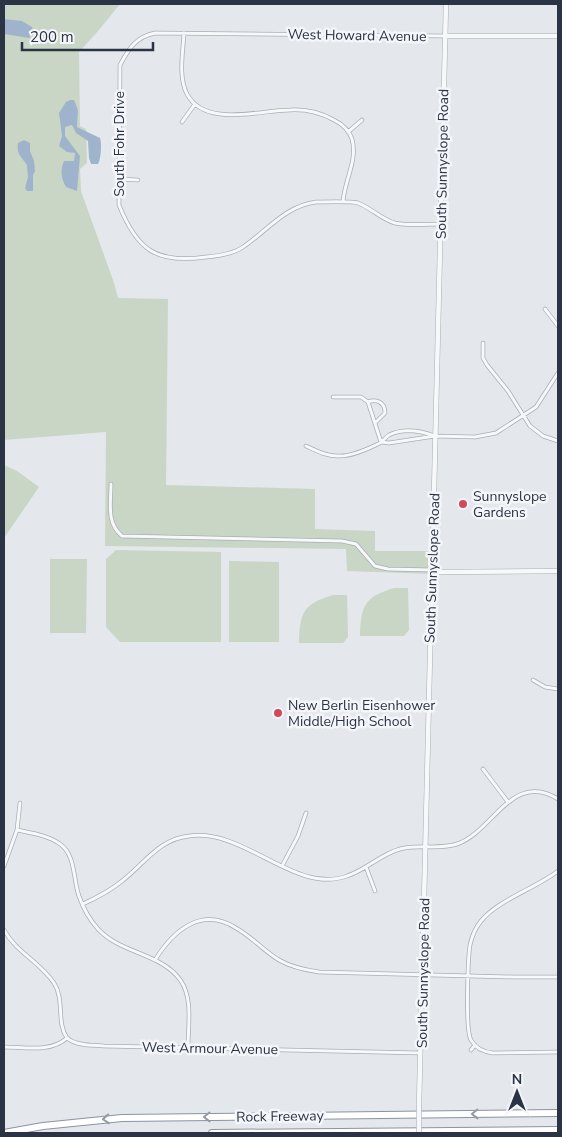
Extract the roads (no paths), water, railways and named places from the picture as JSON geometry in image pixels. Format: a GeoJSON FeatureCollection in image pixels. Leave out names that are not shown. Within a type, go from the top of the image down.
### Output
{"type":"FeatureCollection","features":[{"type":"Feature","properties":{"kind":"highway","name":"Rock Freeway"},"geometry":{"type":"LineString","coordinates":[[4,1133],[43,1126],[122,1118],[558,1113]]}},
{"type":"Feature","properties":{"kind":"highway","name":"Rock Freeway"},"geometry":{"type":"LineString","coordinates":[[212,1133],[558,1130]]}},
{"type":"Feature","properties":{"kind":"street","name":"South Sunnyslope Road"},"geometry":{"type":"LineString","coordinates":[[419,1133],[446,4]]}},
{"type":"Feature","properties":{"kind":"street","name":"West Howard Avenue"},"geometry":{"type":"LineString","coordinates":[[156,33],[558,36]]}},
{"type":"Feature","properties":{"kind":"street","name":"South Fohr Drive"},"geometry":{"type":"LineString","coordinates":[[156,33],[145,35],[136,41],[128,49],[120,65],[119,205],[126,224],[135,238],[147,250],[160,256],[172,258],[196,259],[219,255],[241,248],[292,208],[316,202],[343,202]]}},
{"type":"Feature","properties":{"kind":"street"},"geometry":{"type":"LineString","coordinates":[[184,33],[182,73],[184,85],[195,104],[215,114],[260,114],[290,110],[311,111],[344,125],[352,138],[354,157],[344,190],[343,202],[358,202],[394,223],[441,224]]}},
{"type":"Feature","properties":{"kind":"street"},"geometry":{"type":"LineString","coordinates":[[182,122],[195,104]]}},
{"type":"Feature","properties":{"kind":"street"},"geometry":{"type":"LineString","coordinates":[[348,132],[362,120]]}},
{"type":"Feature","properties":{"kind":"street"},"geometry":{"type":"LineString","coordinates":[[118,179],[138,180]]}},
{"type":"Feature","properties":{"kind":"street"},"geometry":{"type":"LineString","coordinates":[[545,309],[558,326]]}},
{"type":"Feature","properties":{"kind":"street"},"geometry":{"type":"LineString","coordinates":[[483,343],[482,354],[486,365],[508,391],[530,426],[538,434],[558,441]]}},
{"type":"Feature","properties":{"kind":"street"},"geometry":{"type":"LineString","coordinates":[[381,442],[389,443],[435,436],[470,437],[502,430],[538,405],[558,373]]}},
{"type":"Feature","properties":{"kind":"street"},"geometry":{"type":"LineString","coordinates":[[333,397],[361,397],[368,402],[381,442]]}},
{"type":"Feature","properties":{"kind":"street"},"geometry":{"type":"LineString","coordinates":[[368,402],[379,401],[385,409],[385,413],[376,422]]}},
{"type":"Feature","properties":{"kind":"street"},"geometry":{"type":"LineString","coordinates":[[306,446],[326,455],[340,456],[355,454],[381,442],[389,435],[421,431],[435,436]]}},
{"type":"Feature","properties":{"kind":"street"},"geometry":{"type":"LineString","coordinates":[[111,484],[111,522],[116,531],[122,536],[342,541],[356,544],[375,566],[388,569],[441,572],[558,571]]}},
{"type":"Feature","properties":{"kind":"street"},"geometry":{"type":"LineString","coordinates":[[533,680],[545,687],[558,689]]}},
{"type":"Feature","properties":{"kind":"street"},"geometry":{"type":"LineString","coordinates":[[483,769],[508,802]]}},
{"type":"Feature","properties":{"kind":"street"},"geometry":{"type":"LineString","coordinates":[[83,904],[121,882],[158,848],[189,836],[206,835],[224,838],[282,866],[309,876],[327,879],[344,877],[394,851],[412,846],[448,846],[461,842],[471,836],[508,802],[522,794],[533,792],[549,794],[558,799]]}},
{"type":"Feature","properties":{"kind":"street"},"geometry":{"type":"LineString","coordinates":[[4,866],[16,830],[20,802]]}},
{"type":"Feature","properties":{"kind":"street"},"geometry":{"type":"LineString","coordinates":[[282,866],[298,836],[306,813]]}},
{"type":"Feature","properties":{"kind":"street"},"geometry":{"type":"LineString","coordinates":[[16,830],[48,838],[63,847],[71,862],[78,893],[96,926],[107,937],[122,947],[169,968],[179,978],[185,989],[188,1006],[188,1048]]}},
{"type":"Feature","properties":{"kind":"street"},"geometry":{"type":"LineString","coordinates":[[366,866],[375,891]]}},
{"type":"Feature","properties":{"kind":"street"},"geometry":{"type":"LineString","coordinates":[[558,871],[539,884],[492,910],[480,923],[470,944],[468,1031],[475,1045],[484,1051],[493,1053],[558,1052]]}},
{"type":"Feature","properties":{"kind":"street"},"geometry":{"type":"LineString","coordinates":[[154,960],[167,942],[180,930],[198,922],[210,920],[220,921],[236,927],[279,960],[296,968],[319,972],[558,977]]}},
{"type":"Feature","properties":{"kind":"street"},"geometry":{"type":"LineString","coordinates":[[4,930],[20,950],[54,982],[59,992],[61,1022],[67,1038],[49,1048],[4,1047]]}},
{"type":"Feature","properties":{"kind":"street","name":"West Armour Avenue"},"geometry":{"type":"LineString","coordinates":[[67,1038],[86,1045],[421,1053]]}},
{"type":"Feature","properties":{"kind":"street"},"geometry":{"type":"LineString","coordinates":[[470,1050],[475,1045]]}},
{"type":"Feature","properties":{"kind":"water"},"geometry":{"type":"Polygon","coordinates":[[[4,19],[22,21],[32,27],[34,34],[29,38],[4,34],[4,19]]]}},
{"type":"Feature","properties":{"kind":"water"},"geometry":{"type":"Polygon","coordinates":[[[74,100],[78,110],[77,127],[100,138],[101,143],[99,162],[98,164],[91,164],[88,141],[76,133],[72,125],[65,127],[65,136],[80,156],[77,191],[66,187],[62,174],[64,161],[74,161],[75,153],[67,152],[59,146],[62,136],[59,113],[66,102],[74,100]]]}},
{"type":"Feature","properties":{"kind":"water"},"geometry":{"type":"Polygon","coordinates":[[[24,140],[30,143],[30,151],[34,161],[33,191],[27,191],[25,188],[28,177],[27,165],[18,150],[18,143],[24,140]]]}},
{"type":"Feature","properties":{"kind":"place","name":"Sunnyslope Gardens"},"geometry":{"type":"Point","coordinates":[463,504]}},
{"type":"Feature","properties":{"kind":"place","name":"New Berlin Eisenhower Middle/High School"},"geometry":{"type":"Point","coordinates":[278,713]}}]}
